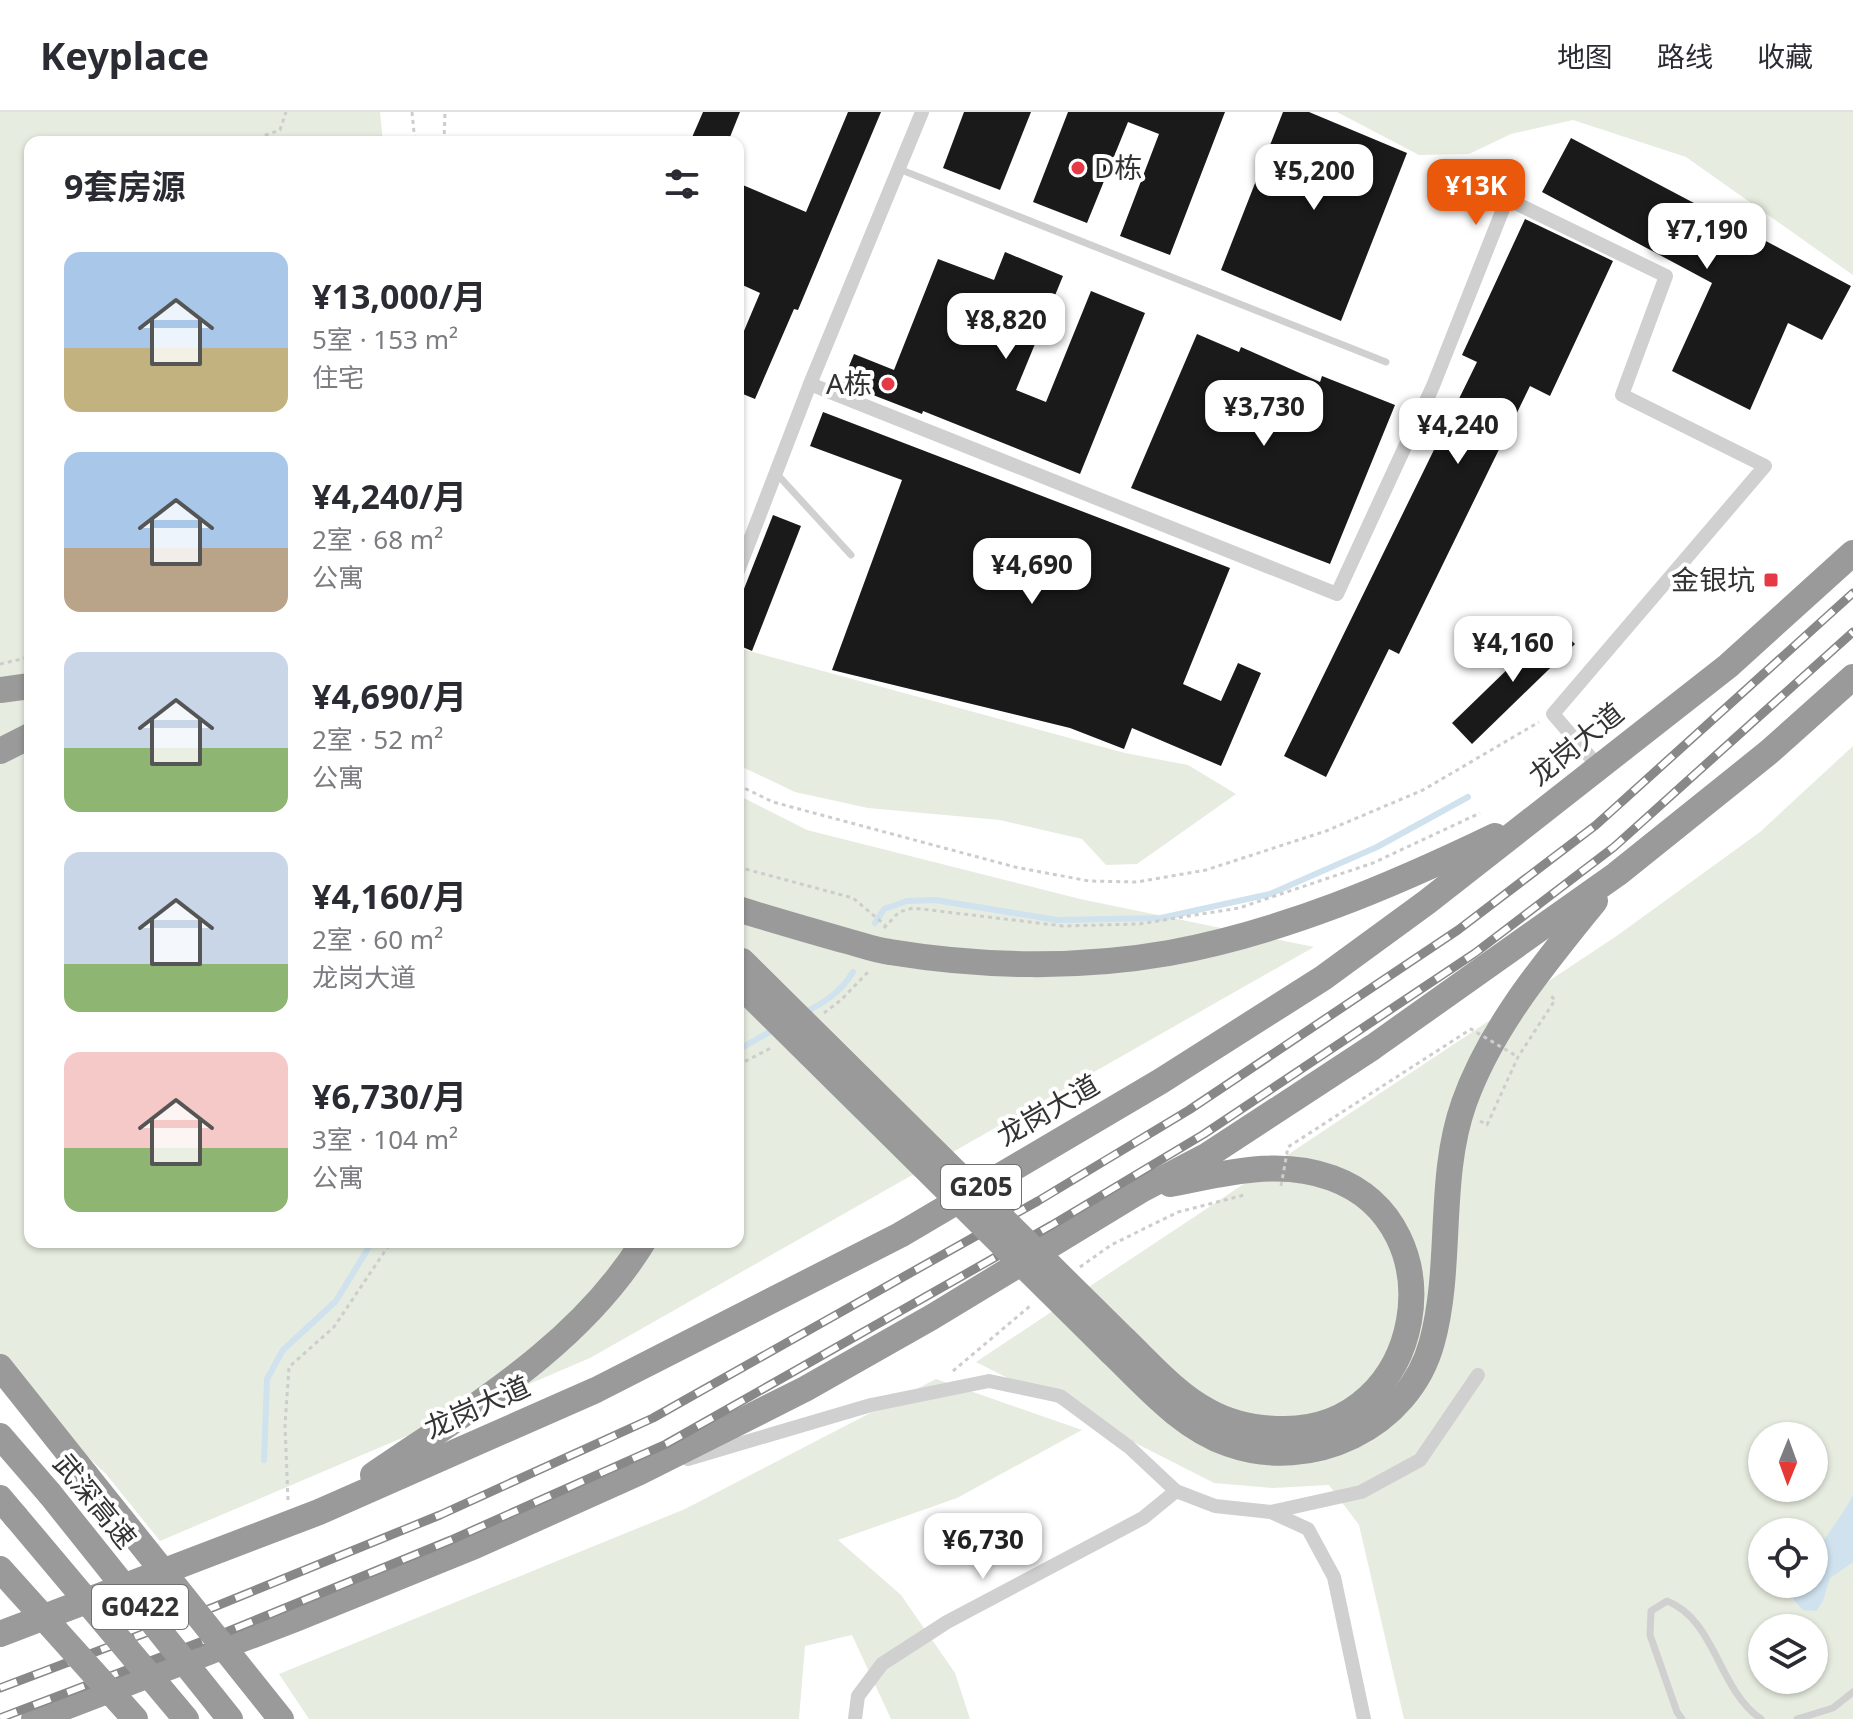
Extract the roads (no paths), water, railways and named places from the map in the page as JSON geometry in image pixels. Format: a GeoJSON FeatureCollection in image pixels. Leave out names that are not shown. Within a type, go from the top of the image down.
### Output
{"type":"FeatureCollection","features":[{"type":"Feature","properties":{"kind":"highway","name":"龙岗大道"},"geometry":{"type":"LineString","coordinates":[[0,1634],[319,1512],[596,1390],[900,1235],[1161,1081],[1323,978],[1427,902],[1728,666],[1853,553]]}},
{"type":"Feature","properties":{"kind":"highway"},"geometry":{"type":"LineString","coordinates":[[34,1719],[475,1546],[638,1473],[805,1389],[932,1317],[1143,1189],[1208,1155],[1373,1047],[1617,874],[1769,752],[1853,677]]}},
{"type":"Feature","properties":{"kind":"highway"},"geometry":{"type":"LineString","coordinates":[[0,730],[24,724]]}},
{"type":"Feature","properties":{"kind":"highway"},"geometry":{"type":"LineString","coordinates":[[0,751],[24,739]]}},
{"type":"Feature","properties":{"kind":"highway"},"geometry":{"type":"LineString","coordinates":[[744,911],[888,952],[1026,964],[1102,961],[1169,953],[1246,935],[1317,913],[1382,888],[1541,813]]}},
{"type":"Feature","properties":{"kind":"highway"},"geometry":{"type":"LineString","coordinates":[[744,972],[1118,1346],[1160,1399],[1193,1426],[1230,1445],[1301,1453],[1337,1445],[1369,1428],[1395,1406],[1418,1373],[1432,1344],[1454,1141],[1474,1078],[1513,1009],[1617,874]]}},
{"type":"Feature","properties":{"kind":"highway"},"geometry":{"type":"LineString","coordinates":[[1118,1346],[1206,1411],[1237,1424],[1268,1429],[1302,1429],[1330,1423],[1357,1409],[1381,1387],[1397,1361],[1406,1335],[1410,1307],[1406,1257],[1397,1233],[1382,1211],[1361,1194],[1334,1179],[1308,1171],[1274,1167],[1247,1169],[1143,1189]]}},
{"type":"Feature","properties":{"kind":"highway"},"geometry":{"type":"LineString","coordinates":[[319,1512],[530,1366],[580,1323],[639,1248]]}},
{"type":"Feature","properties":{"kind":"highway"},"geometry":{"type":"LineString","coordinates":[[0,1367],[281,1719]]}},
{"type":"Feature","properties":{"kind":"highway","name":"武深高速"},"geometry":{"type":"LineString","coordinates":[[0,1436],[230,1719]]}},
{"type":"Feature","properties":{"kind":"highway","name":"G0422"},"geometry":{"type":"LineString","coordinates":[[8,1508],[186,1719]]}},
{"type":"Feature","properties":{"kind":"highway"},"geometry":{"type":"LineString","coordinates":[[0,1569],[135,1719]]}},
{"type":"Feature","properties":{"kind":"street"},"geometry":{"type":"LineString","coordinates":[[744,556],[810,384],[922,112]]}},
{"type":"Feature","properties":{"kind":"street"},"geometry":{"type":"LineString","coordinates":[[810,384],[1337,594],[1433,386],[1507,199],[1666,276],[1622,395],[1765,466],[1553,714],[1598,766]]}},
{"type":"Feature","properties":{"kind":"street"},"geometry":{"type":"LineString","coordinates":[[1271,1512],[1361,1492],[1420,1460],[1478,1375]]}},
{"type":"Feature","properties":{"kind":"street"},"geometry":{"type":"LineString","coordinates":[[638,1473],[871,1405],[989,1381],[1060,1396],[1129,1447],[1176,1491],[1215,1506],[1271,1512],[1308,1529],[1334,1577],[1364,1719]]}},
{"type":"Feature","properties":{"kind":"street"},"geometry":{"type":"LineString","coordinates":[[855,1719],[858,1696],[882,1664],[947,1622],[1143,1518],[1176,1491]]}},
{"type":"Feature","properties":{"kind":"lane"},"geometry":{"type":"LineString","coordinates":[[899,169],[1386,362]]}},
{"type":"Feature","properties":{"kind":"lane"},"geometry":{"type":"LineString","coordinates":[[776,473],[851,555]]}},
{"type":"Feature","properties":{"kind":"lane"},"geometry":{"type":"LineString","coordinates":[[1682,1719],[1650,1635],[1651,1611],[1667,1601],[1683,1608],[1700,1628],[1728,1683],[1748,1711],[1761,1719]]}},
{"type":"Feature","properties":{"kind":"lane"},"geometry":{"type":"LineString","coordinates":[[1797,1719],[1833,1708],[1853,1692]]}},
{"type":"Feature","properties":{"kind":"water"},"geometry":{"type":"Polygon","coordinates":[[[1853,1495],[1853,1562],[1830,1578],[1828,1585],[1828,1534],[1853,1495]]]}},
{"type":"Feature","properties":{"kind":"water"},"geometry":{"type":"Polygon","coordinates":[[[1824,1598],[1816,1611],[1803,1610],[1793,1599],[1824,1598]]]}},
{"type":"Feature","properties":{"kind":"waterway"},"geometry":{"type":"LineString","coordinates":[[875,923],[884,909],[907,901],[935,900],[1057,920],[1161,918],[1270,894],[1377,847],[1468,797]]}},
{"type":"Feature","properties":{"kind":"waterway"},"geometry":{"type":"LineString","coordinates":[[804,1013],[832,996],[853,972]]}},
{"type":"Feature","properties":{"kind":"waterway"},"geometry":{"type":"LineString","coordinates":[[744,1047],[773,1030]]}},
{"type":"Feature","properties":{"kind":"waterway"},"geometry":{"type":"LineString","coordinates":[[264,1460],[267,1379],[283,1350],[336,1301],[368,1248]]}},
{"type":"Feature","properties":{"kind":"railway"},"geometry":{"type":"LineString","coordinates":[[0,1688],[214,1607],[440,1515],[653,1418],[1038,1201],[1189,1110],[1458,930],[1596,825],[1853,593]]}},
{"type":"Feature","properties":{"kind":"railway"},"geometry":{"type":"LineString","coordinates":[[0,1718],[224,1633],[451,1540],[666,1444],[1052,1225],[1204,1134],[1475,953],[1614,847],[1853,632]]}},
{"type":"Feature","properties":{"kind":"place","name":"D栋"},"geometry":{"type":"Point","coordinates":[1078,168]}},
{"type":"Feature","properties":{"kind":"place","name":"A栋"},"geometry":{"type":"Point","coordinates":[888,384]}},
{"type":"Feature","properties":{"kind":"place","name":"金银坑"},"geometry":{"type":"Point","coordinates":[1771,580]}}]}
